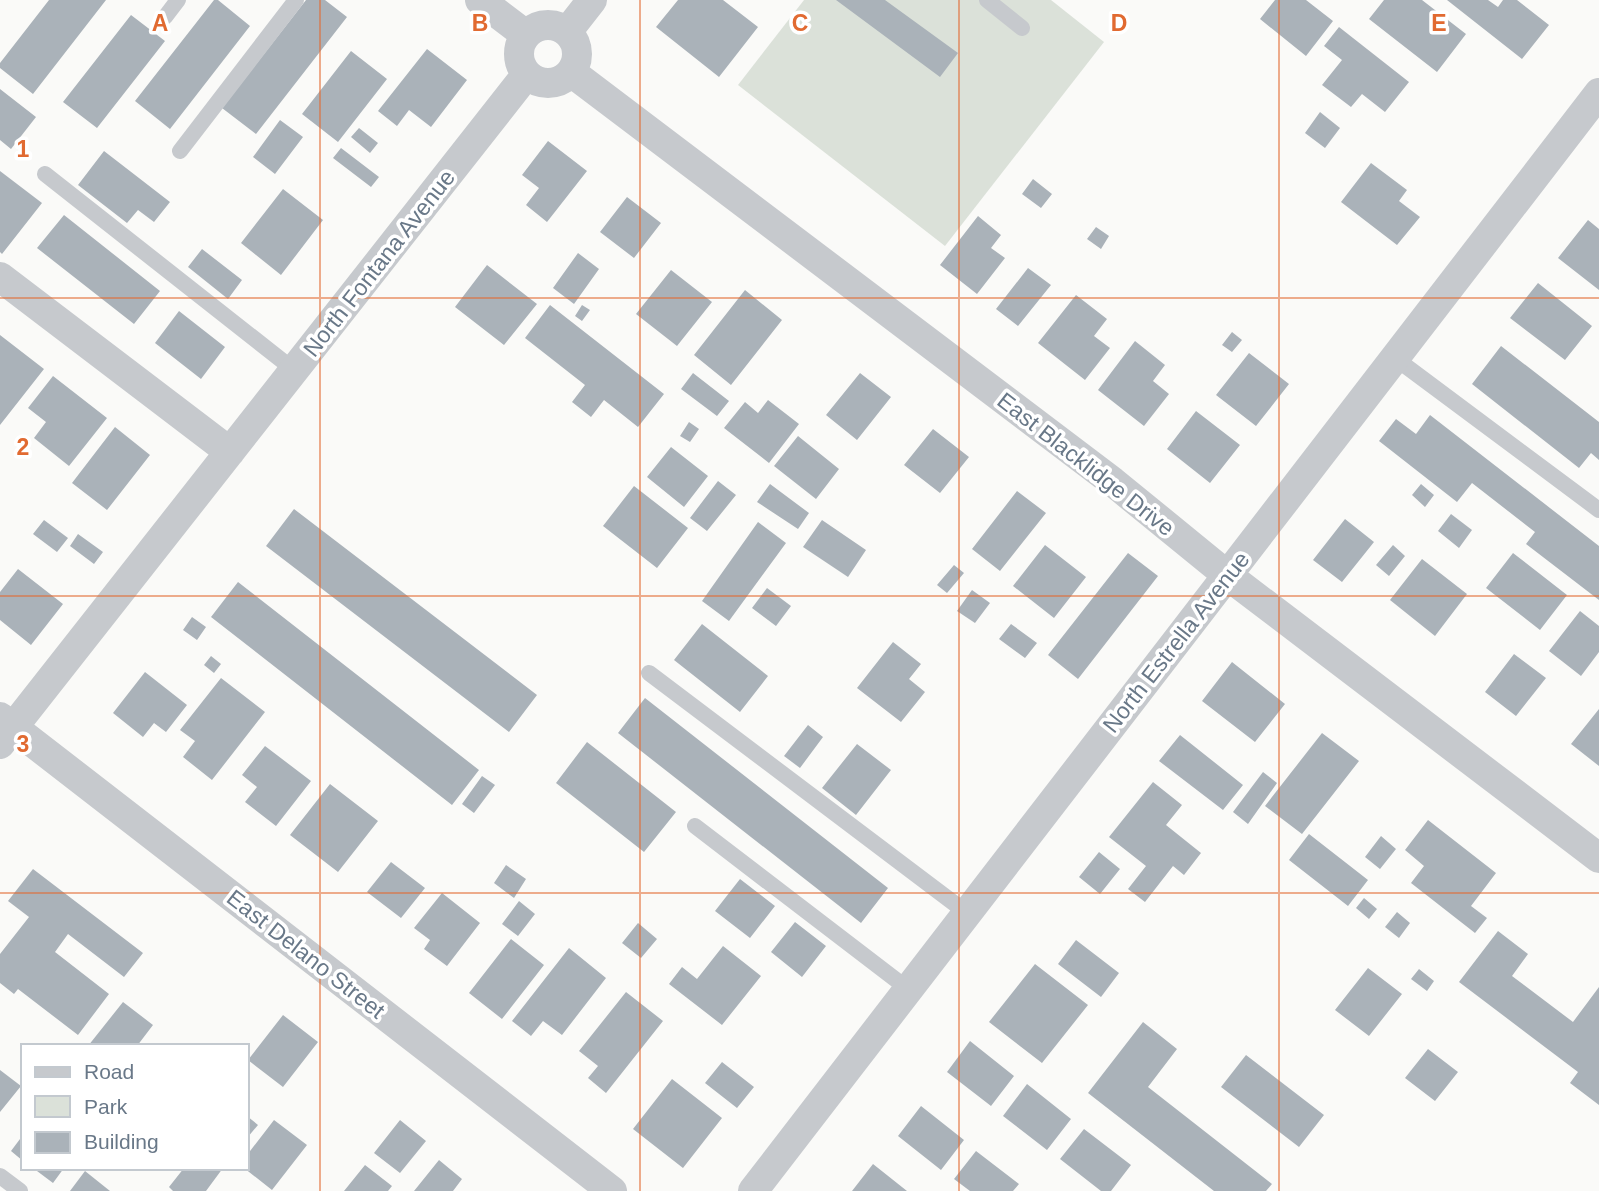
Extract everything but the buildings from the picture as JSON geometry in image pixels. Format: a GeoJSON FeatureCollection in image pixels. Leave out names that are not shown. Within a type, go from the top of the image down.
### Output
{"type":"FeatureCollection","features":[{"type":"Feature","properties":{"kind":"street"},"geometry":{"type":"LineString","coordinates":[[481,0],[526,35]]}},
{"type":"Feature","properties":{"kind":"street"},"geometry":{"type":"LineString","coordinates":[[568,32],[592,0]]}},
{"type":"Feature","properties":{"kind":"street"},"geometry":{"type":"LineString","coordinates":[[544,24],[559,26],[568,32],[576,43],[578,56],[571,72],[553,83],[543,83],[527,74],[519,51],[526,35],[534,27],[544,24]]}},
{"type":"Feature","properties":{"kind":"street","name":"East Blacklidge Drive"},"geometry":{"type":"LineString","coordinates":[[571,72],[1113,482],[1227,575],[1599,858]]}},
{"type":"Feature","properties":{"kind":"street","name":"North Fontana Avenue"},"geometry":{"type":"LineString","coordinates":[[4,730],[230,452],[527,74]]}},
{"type":"Feature","properties":{"kind":"street","name":"North Estrella Avenue"},"geometry":{"type":"LineString","coordinates":[[753,1191],[1599,93]]}},
{"type":"Feature","properties":{"kind":"street"},"geometry":{"type":"LineString","coordinates":[[0,277],[230,452]]}},
{"type":"Feature","properties":{"kind":"street","name":"East Delano Street"},"geometry":{"type":"LineString","coordinates":[[4,730],[612,1191]]}},
{"type":"Feature","properties":{"kind":"lane"},"geometry":{"type":"LineString","coordinates":[[165,17],[178,0]]}},
{"type":"Feature","properties":{"kind":"lane"},"geometry":{"type":"LineString","coordinates":[[180,151],[296,0]]}},
{"type":"Feature","properties":{"kind":"lane"},"geometry":{"type":"LineString","coordinates":[[987,0],[1022,28]]}},
{"type":"Feature","properties":{"kind":"lane"},"geometry":{"type":"LineString","coordinates":[[45,174],[294,370]]}},
{"type":"Feature","properties":{"kind":"lane"},"geometry":{"type":"LineString","coordinates":[[1395,358],[1599,510]]}},
{"type":"Feature","properties":{"kind":"lane"},"geometry":{"type":"LineString","coordinates":[[649,673],[967,913]]}},
{"type":"Feature","properties":{"kind":"lane"},"geometry":{"type":"LineString","coordinates":[[695,826],[908,989]]}},
{"type":"Feature","properties":{"kind":"lane"},"geometry":{"type":"LineString","coordinates":[[0,1176],[20,1191]]}},
{"type":"Feature","properties":{"kind":"green space"},"geometry":{"type":"Polygon","coordinates":[[[804,0],[1051,0],[1104,42],[945,246],[738,85],[804,0]]]}}]}
